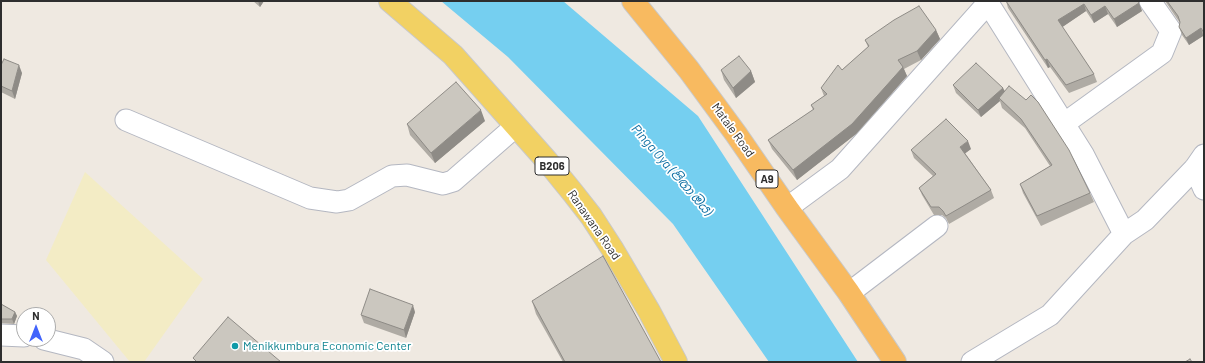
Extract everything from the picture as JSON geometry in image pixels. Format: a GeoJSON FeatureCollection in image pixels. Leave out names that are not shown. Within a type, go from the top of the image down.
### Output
{"type":"FeatureCollection","features":[{"type":"Feature","properties":{"kind":"highway","name":"Matale Road"},"geometry":{"type":"LineString","coordinates":[[632,1],[689,70],[736,134],[896,362]]}},
{"type":"Feature","properties":{"kind":"main road","name":"Ranawana Road"},"geometry":{"type":"LineString","coordinates":[[390,1],[454,55],[547,161],[594,222],[613,250],[649,311],[676,362]]}},
{"type":"Feature","properties":{"kind":"street"},"geometry":{"type":"LineString","coordinates":[[1064,123],[1162,53],[1171,31],[1150,1]]}},
{"type":"Feature","properties":{"kind":"street"},"geometry":{"type":"LineString","coordinates":[[787,208],[840,169],[988,2],[1083,154],[1124,234]]}},
{"type":"Feature","properties":{"kind":"street"},"geometry":{"type":"LineString","coordinates":[[126,120],[310,198],[337,202],[349,200],[392,176],[407,175],[443,184],[452,180],[516,126]]}},
{"type":"Feature","properties":{"kind":"street"},"geometry":{"type":"LineString","coordinates":[[972,362],[1050,314],[1124,234],[1145,220],[1199,162]]}},
{"type":"Feature","properties":{"kind":"street"},"geometry":{"type":"LineString","coordinates":[[1199,162],[1204,189]]}},
{"type":"Feature","properties":{"kind":"street"},"geometry":{"type":"LineString","coordinates":[[849,293],[937,226]]}},
{"type":"Feature","properties":{"kind":"street"},"geometry":{"type":"LineString","coordinates":[[1,335],[16,336]]}},
{"type":"Feature","properties":{"kind":"street"},"geometry":{"type":"LineString","coordinates":[[56,342],[84,349],[103,362]]}},
{"type":"Feature","properties":{"kind":"sand"},"geometry":{"type":"Polygon","coordinates":[[[85,172],[203,279],[144,362],[130,362],[46,260],[85,172]]]}},
{"type":"Feature","properties":{"kind":"water","name":"Pinga Oya (පිඟා ඔය)"},"geometry":{"type":"Polygon","coordinates":[[[441,1],[563,1],[698,116],[858,362],[769,362],[673,224],[508,57],[441,1]]]}},
{"type":"Feature","properties":{"kind":"building"},"geometry":{"type":"Polygon","coordinates":[[[1006,1],[1138,1],[1139,3],[1114,19],[1105,6],[1091,15],[1084,4],[1058,20],[1094,74],[1066,85],[1047,59],[1045,60],[1006,1]]]}},
{"type":"Feature","properties":{"kind":"building"},"geometry":{"type":"Polygon","coordinates":[[[1167,1],[1204,1],[1204,33],[1201,28],[1186,38],[1179,27],[1180,22],[1178,16],[1167,1]]]}},
{"type":"Feature","properties":{"kind":"building"},"geometry":{"type":"Polygon","coordinates":[[[919,6],[936,30],[917,51],[898,60],[903,67],[852,124],[793,170],[768,140],[814,109],[811,105],[827,94],[821,88],[838,65],[842,70],[869,46],[865,40],[894,20],[919,6]]]}},
{"type":"Feature","properties":{"kind":"building"},"geometry":{"type":"Polygon","coordinates":[[[739,56],[751,71],[733,88],[721,70],[739,56]]]}},
{"type":"Feature","properties":{"kind":"building"},"geometry":{"type":"Polygon","coordinates":[[[4,59],[19,65],[12,91],[1,86],[1,65],[4,59]]]}},
{"type":"Feature","properties":{"kind":"building"},"geometry":{"type":"Polygon","coordinates":[[[976,63],[1003,88],[978,110],[953,85],[976,63]]]}},
{"type":"Feature","properties":{"kind":"building"},"geometry":{"type":"Polygon","coordinates":[[[456,82],[481,110],[431,153],[407,124],[456,82]]]}},
{"type":"Feature","properties":{"kind":"building"},"geometry":{"type":"Polygon","coordinates":[[[1009,86],[1026,100],[1031,95],[1038,102],[1069,150],[1090,193],[1037,216],[1020,184],[1052,165],[1021,119],[999,98],[1009,86]]]}},
{"type":"Feature","properties":{"kind":"building"},"geometry":{"type":"Polygon","coordinates":[[[946,119],[968,141],[960,147],[991,190],[946,216],[939,207],[931,207],[919,188],[936,174],[911,150],[946,119]]]}},
{"type":"Feature","properties":{"kind":"building"},"geometry":{"type":"Polygon","coordinates":[[[603,256],[661,362],[565,362],[532,301],[603,256]]]}},
{"type":"Feature","properties":{"kind":"building"},"geometry":{"type":"Polygon","coordinates":[[[370,289],[413,305],[404,330],[361,315],[370,289]]]}},
{"type":"Feature","properties":{"kind":"building"},"geometry":{"type":"Polygon","coordinates":[[[1,304],[15,312],[12,319],[1,319],[1,304]]]}},
{"type":"Feature","properties":{"kind":"building"},"geometry":{"type":"Polygon","coordinates":[[[228,317],[281,362],[197,362],[193,358],[228,317]]]}},
{"type":"Feature","properties":{"kind":"building"},"geometry":{"type":"Polygon","coordinates":[[[1190,359],[1192,362],[1185,362],[1190,359]]]}},
{"type":"Feature","properties":{"kind":"place","name":"Menikkumbura Economic Center"},"geometry":{"type":"Point","coordinates":[235,346]}}]}
